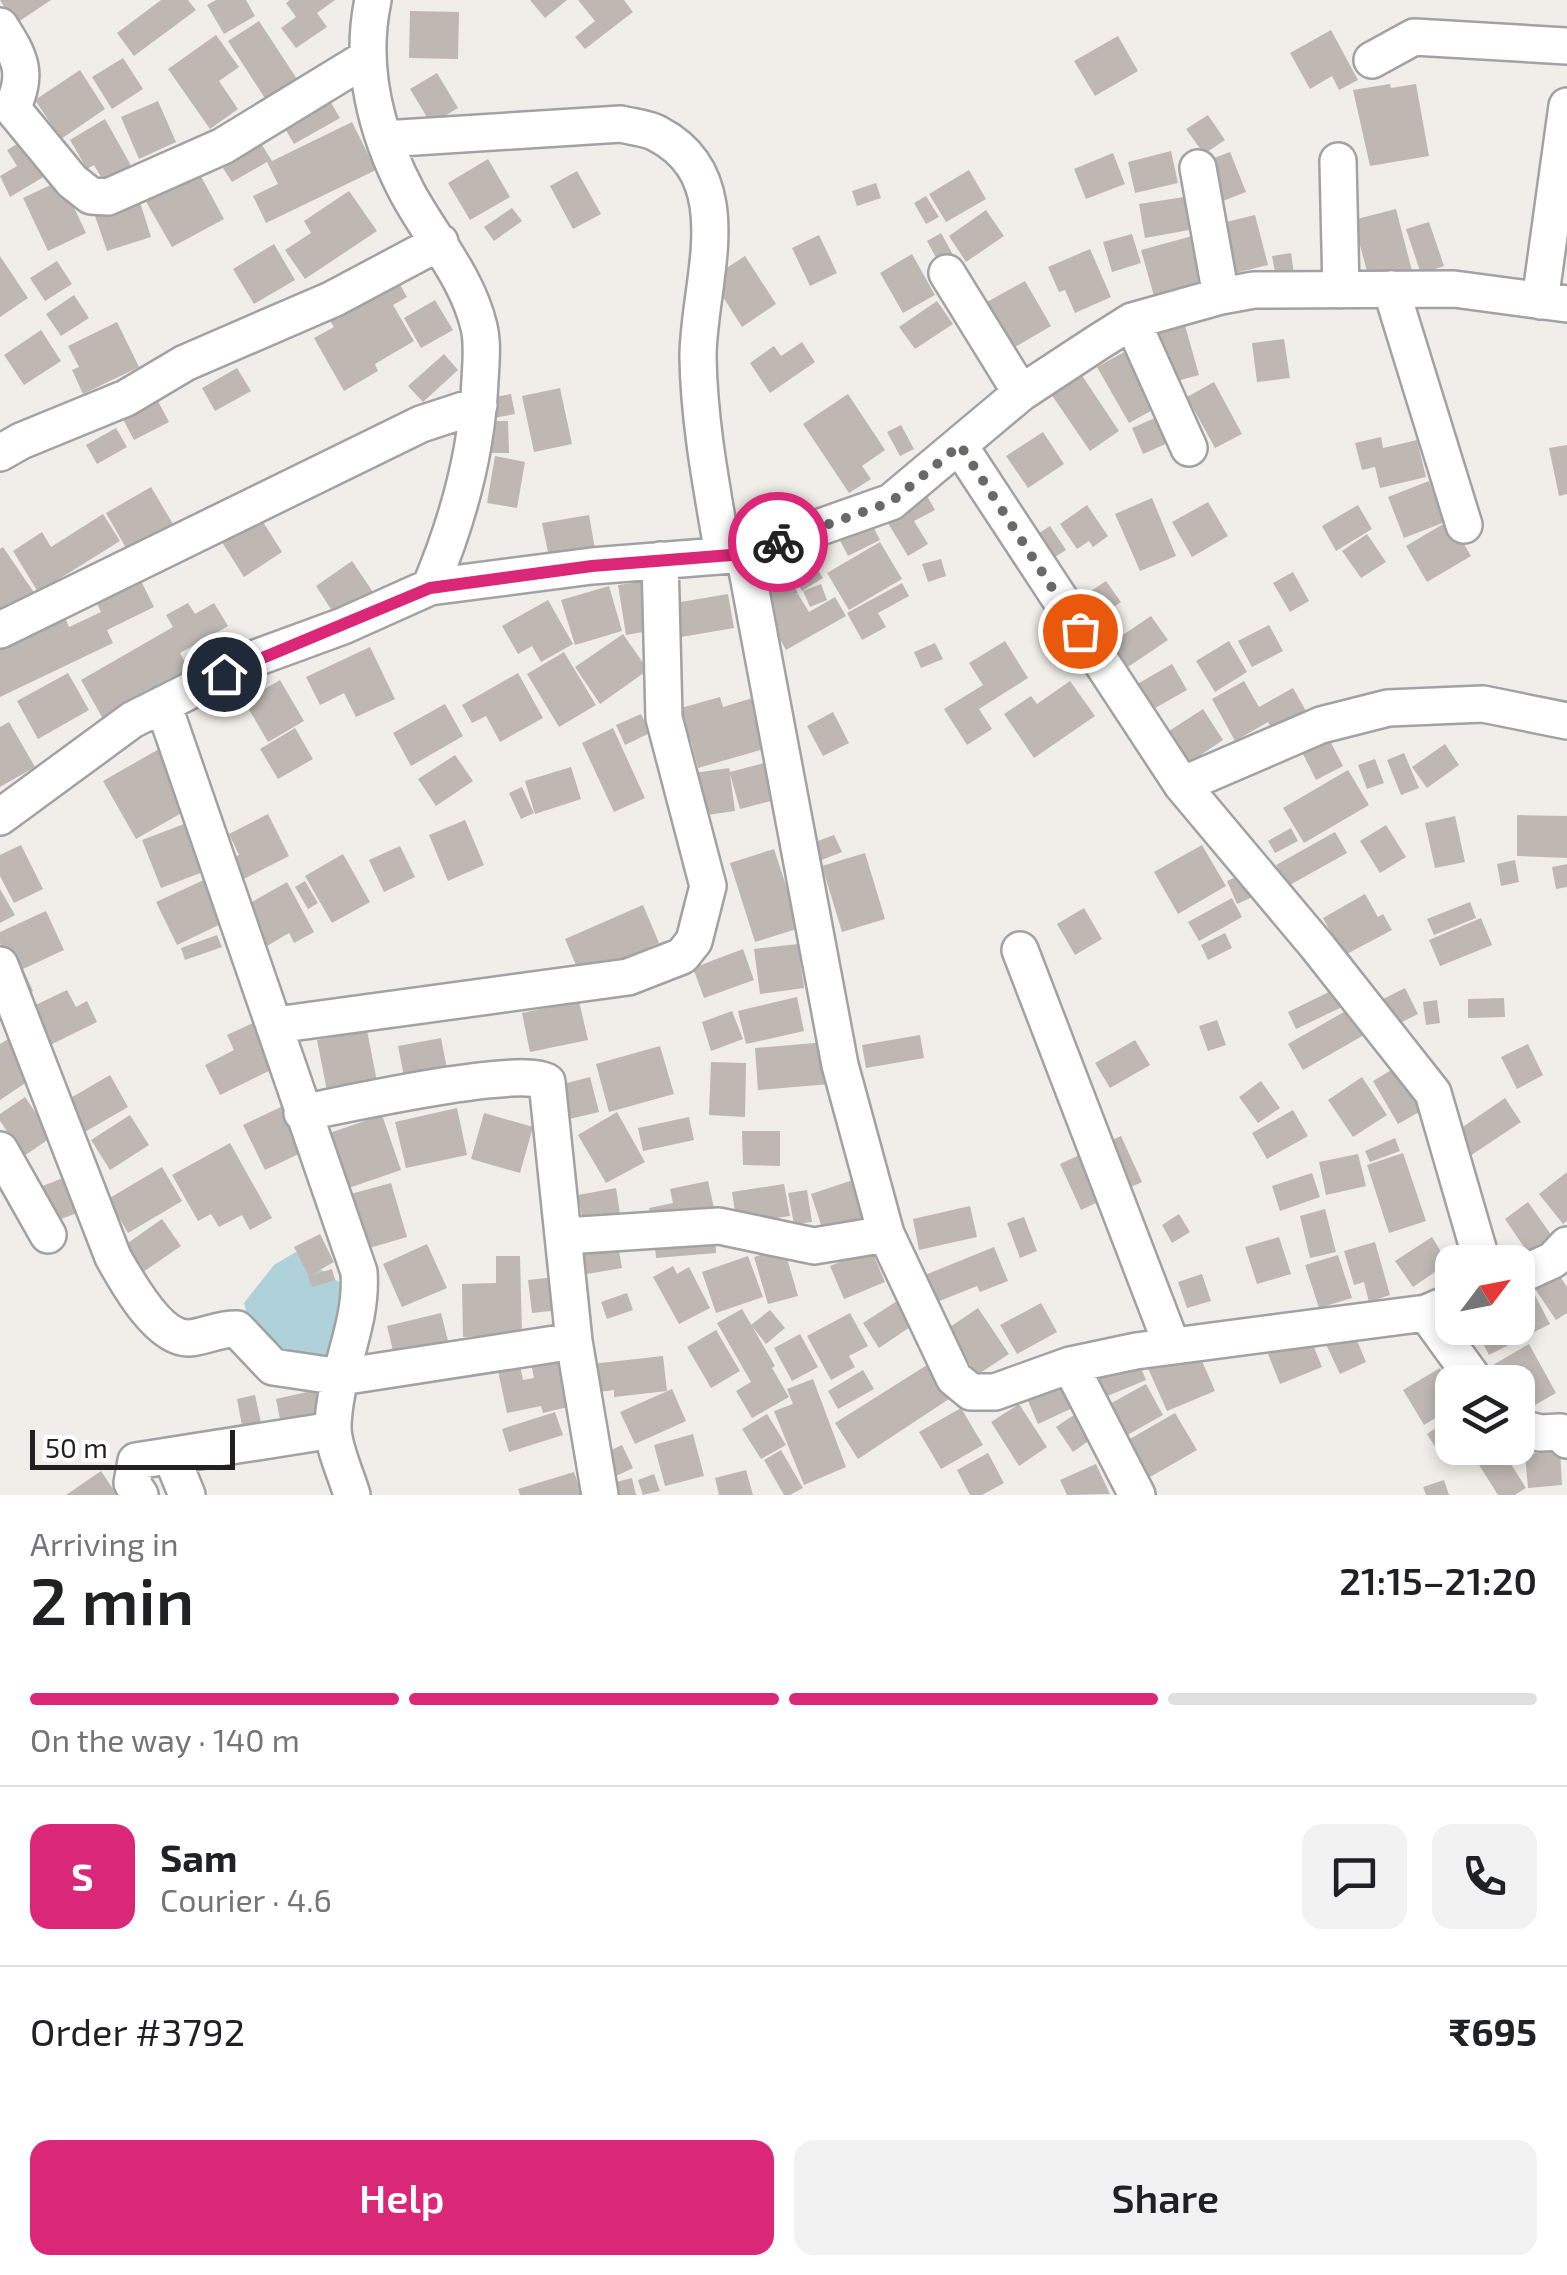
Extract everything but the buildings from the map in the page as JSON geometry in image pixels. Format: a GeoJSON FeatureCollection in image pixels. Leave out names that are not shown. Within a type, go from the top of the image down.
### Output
{"type":"FeatureCollection","features":[{"type":"Feature","properties":{"kind":"street"},"geometry":{"type":"LineString","coordinates":[[374,0],[368,24],[367,58],[372,97],[384,139],[408,193],[464,284],[480,329],[479,405],[466,487],[430,588]]}},
{"type":"Feature","properties":{"kind":"street"},"geometry":{"type":"LineString","coordinates":[[0,26],[23,72],[21,90],[6,117],[91,196],[108,197],[222,146],[367,58]]}},
{"type":"Feature","properties":{"kind":"street"},"geometry":{"type":"LineString","coordinates":[[1372,60],[1414,37],[1567,46]]}},
{"type":"Feature","properties":{"kind":"street"},"geometry":{"type":"LineString","coordinates":[[0,817],[132,720],[253,659],[430,588],[734,554],[891,502],[1021,393],[1132,321],[1254,290],[1454,289],[1554,302],[1567,106]]}},
{"type":"Feature","properties":{"kind":"street"},"geometry":{"type":"LineString","coordinates":[[384,139],[621,124],[656,133],[691,160],[710,198],[706,292],[698,356],[706,451],[734,554],[840,1064],[886,1234],[954,1378],[971,1392],[996,1392],[1070,1365],[1435,1308]]}},
{"type":"Feature","properties":{"kind":"street"},"geometry":{"type":"LineString","coordinates":[[1338,161],[1342,290]]}},
{"type":"Feature","properties":{"kind":"street"},"geometry":{"type":"LineString","coordinates":[[1198,168],[1221,296]]}},
{"type":"Feature","properties":{"kind":"street"},"geometry":{"type":"LineString","coordinates":[[0,452],[20,440],[126,398],[185,363],[333,299],[440,242]]}},
{"type":"Feature","properties":{"kind":"street"},"geometry":{"type":"LineString","coordinates":[[947,273],[1021,393]]}},
{"type":"Feature","properties":{"kind":"street"},"geometry":{"type":"LineString","coordinates":[[1391,289],[1464,525]]}},
{"type":"Feature","properties":{"kind":"street"},"geometry":{"type":"LineString","coordinates":[[1132,321],[1188,448]]}},
{"type":"Feature","properties":{"kind":"street"},"geometry":{"type":"LineString","coordinates":[[0,630],[421,424],[479,405]]}},
{"type":"Feature","properties":{"kind":"street"},"geometry":{"type":"LineString","coordinates":[[960,445],[1182,785],[1433,1093],[1477,1245]]}},
{"type":"Feature","properties":{"kind":"street"},"geometry":{"type":"LineString","coordinates":[[276,1025],[628,976],[682,956],[694,941],[708,886],[664,718],[660,560]]}},
{"type":"Feature","properties":{"kind":"street"},"geometry":{"type":"LineString","coordinates":[[164,704],[359,1272],[358,1319],[341,1377],[333,1430],[352,1495]]}},
{"type":"Feature","properties":{"kind":"street"},"geometry":{"type":"LineString","coordinates":[[1182,785],[1321,725],[1388,708],[1483,704],[1567,722]]}},
{"type":"Feature","properties":{"kind":"street"},"geometry":{"type":"LineString","coordinates":[[1020,950],[1172,1346]]}},
{"type":"Feature","properties":{"kind":"street"},"geometry":{"type":"LineString","coordinates":[[0,966],[113,1257],[137,1300],[182,1337],[236,1329],[272,1367],[341,1377],[574,1341]]}},
{"type":"Feature","properties":{"kind":"street"},"geometry":{"type":"LineString","coordinates":[[302,1113],[522,1077],[548,1082],[574,1341],[600,1495]]}},
{"type":"Feature","properties":{"kind":"street"},"geometry":{"type":"LineString","coordinates":[[0,1150],[48,1235]]}},
{"type":"Feature","properties":{"kind":"street"},"geometry":{"type":"LineString","coordinates":[[566,1236],[719,1226],[814,1246],[886,1234]]}},
{"type":"Feature","properties":{"kind":"street"},"geometry":{"type":"LineString","coordinates":[[1535,1268],[1553,1260],[1567,1245]]}},
{"type":"Feature","properties":{"kind":"street"},"geometry":{"type":"LineString","coordinates":[[1070,1365],[1137,1495]]}},
{"type":"Feature","properties":{"kind":"street"},"geometry":{"type":"LineString","coordinates":[[138,1478],[171,1456],[333,1430]]}},
{"type":"Feature","properties":{"kind":"street"},"geometry":{"type":"LineString","coordinates":[[1535,1432],[1565,1432]]}},
{"type":"Feature","properties":{"kind":"street"},"geometry":{"type":"LineString","coordinates":[[171,1456],[187,1495]]}},
{"type":"Feature","properties":{"kind":"water"},"geometry":{"type":"Polygon","coordinates":[[[296,1252],[346,1287],[343,1355],[277,1360],[252,1333],[244,1303],[274,1265],[296,1252]]]}},
{"type":"Feature","properties":{"kind":"way so far"},"geometry":{"type":"LineString","coordinates":[[778,542],[891,502],[960,445],[1080,631]]}},
{"type":"Feature","properties":{"kind":"route"},"geometry":{"type":"LineString","coordinates":[[224,674],[430,588],[592,566],[744,554],[778,542]]}}]}
